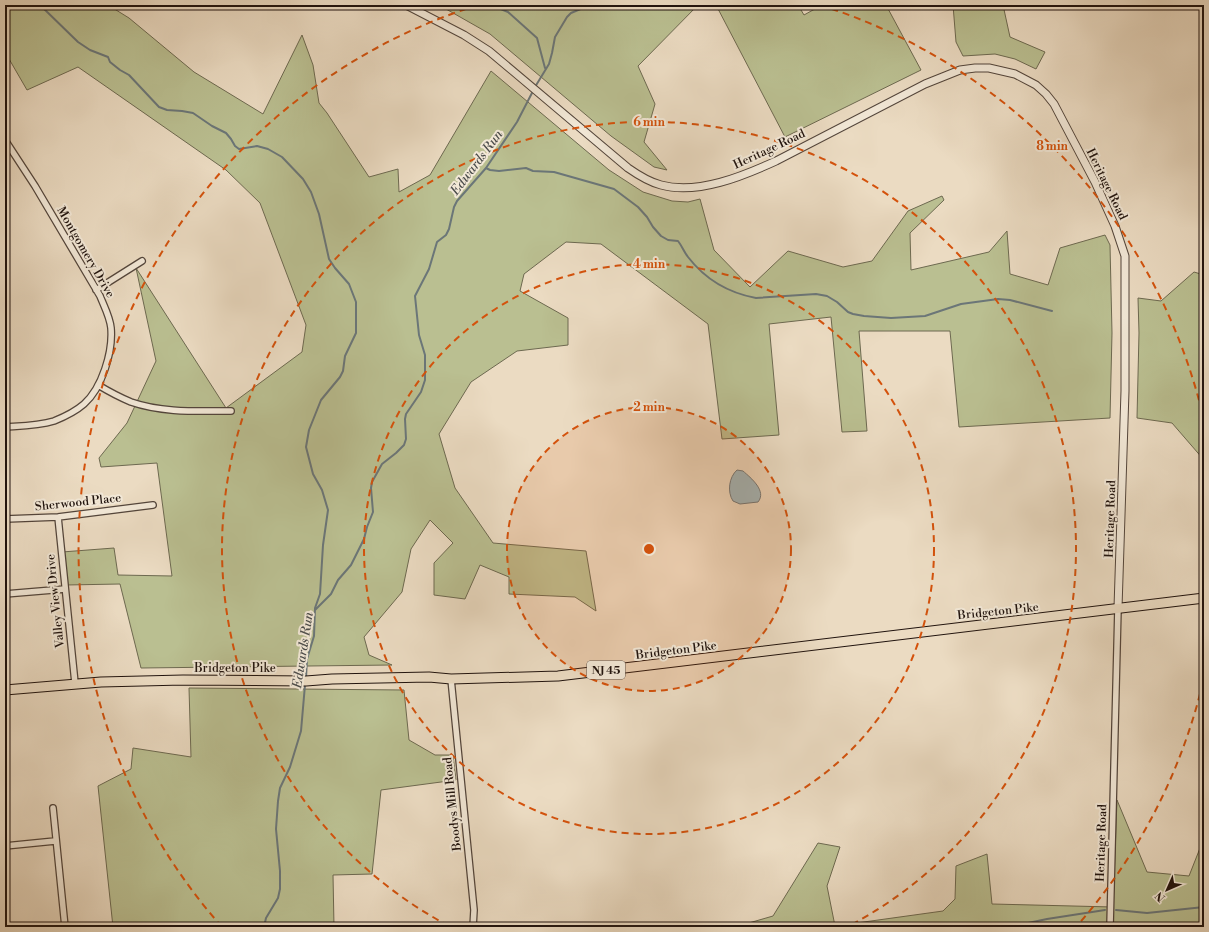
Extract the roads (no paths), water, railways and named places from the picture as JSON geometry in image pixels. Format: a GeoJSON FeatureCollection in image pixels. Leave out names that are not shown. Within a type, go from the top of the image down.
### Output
{"type":"FeatureCollection","features":[{"type":"Feature","properties":{"kind":"main road","name":"Bridgeton Pike"},"geometry":{"type":"LineString","coordinates":[[5,690],[75,683],[183,680],[306,681],[558,676],[1204,598]]}},
{"type":"Feature","properties":{"kind":"street","name":"Heritage Road"},"geometry":{"type":"LineString","coordinates":[[406,5],[473,40],[497,57],[593,140],[636,174],[660,185],[682,188],[702,186],[756,170],[930,81],[960,70],[982,68],[1002,70],[1027,80],[1043,91],[1054,104],[1095,182],[1118,233],[1125,256],[1125,391],[1110,927]]}},
{"type":"Feature","properties":{"kind":"street","name":"Montgomery Drive"},"geometry":{"type":"LineString","coordinates":[[5,140],[35,186],[96,290],[108,314],[111,327],[109,358],[98,385],[84,404],[67,415],[44,423],[5,427]]}},
{"type":"Feature","properties":{"kind":"street"},"geometry":{"type":"LineString","coordinates":[[96,290],[142,261]]}},
{"type":"Feature","properties":{"kind":"street"},"geometry":{"type":"LineString","coordinates":[[98,385],[130,401],[161,409],[176,411],[231,411]]}},
{"type":"Feature","properties":{"kind":"street","name":"Sherwood Place"},"geometry":{"type":"LineString","coordinates":[[5,519],[58,516],[153,505]]}},
{"type":"Feature","properties":{"kind":"street","name":"Valley View Drive"},"geometry":{"type":"LineString","coordinates":[[58,516],[75,683]]}},
{"type":"Feature","properties":{"kind":"street"},"geometry":{"type":"LineString","coordinates":[[5,594],[65,590]]}},
{"type":"Feature","properties":{"kind":"street","name":"Boodys Mill Road"},"geometry":{"type":"LineString","coordinates":[[451,679],[474,910],[473,927]]}},
{"type":"Feature","properties":{"kind":"street"},"geometry":{"type":"LineString","coordinates":[[53,808],[55,841],[65,927]]}},
{"type":"Feature","properties":{"kind":"street"},"geometry":{"type":"LineString","coordinates":[[5,846],[55,841]]}},
{"type":"Feature","properties":{"kind":"water"},"geometry":{"type":"Polygon","coordinates":[[[737,470],[743,471],[757,485],[761,494],[758,502],[740,504],[733,501],[730,493],[730,485],[732,477],[737,470]]]}},
{"type":"Feature","properties":{"kind":"waterway"},"geometry":{"type":"LineString","coordinates":[[40,5],[78,42],[90,50],[108,57],[110,62],[129,75],[159,107],[167,110],[193,113],[212,126],[226,133],[235,146],[239,149],[257,146],[268,149],[282,157],[303,179],[311,192],[319,214],[329,259],[349,284],[356,302],[356,333],[345,356],[343,371],[340,377],[321,400],[309,430],[306,447],[313,474],[322,490],[328,510],[323,545],[320,594],[315,608],[314,636],[307,659],[306,678]]}},
{"type":"Feature","properties":{"kind":"waterway"},"geometry":{"type":"LineString","coordinates":[[491,5],[508,12],[537,38],[545,68]]}},
{"type":"Feature","properties":{"kind":"waterway","name":"Edwards Run"},"geometry":{"type":"LineString","coordinates":[[535,87],[549,64],[555,37],[567,17],[571,13],[590,5]]}},
{"type":"Feature","properties":{"kind":"waterway","name":"Edwards Run"},"geometry":{"type":"LineString","coordinates":[[315,610],[331,594],[338,580],[351,565],[364,539],[373,512],[372,482],[382,464],[404,445],[406,439],[406,414],[421,392],[425,380],[425,355],[419,335],[415,296],[429,269],[437,242],[446,235],[449,229],[454,207],[457,201],[486,168],[517,122],[533,91]]}},
{"type":"Feature","properties":{"kind":"waterway"},"geometry":{"type":"LineString","coordinates":[[486,168],[499,171],[526,168],[533,171],[554,172],[614,189],[638,207],[661,236],[668,240],[678,241],[688,257],[702,272],[727,289],[746,296],[756,298],[816,294],[827,296],[837,302],[848,312],[853,314],[891,318],[925,316],[961,304],[998,299],[1010,300],[1052,311]]}},
{"type":"Feature","properties":{"kind":"waterway","name":"Edwards Run"},"geometry":{"type":"LineString","coordinates":[[264,927],[266,918],[278,898],[280,889],[276,829],[278,801],[280,788],[290,767],[301,731],[305,685]]}},
{"type":"Feature","properties":{"kind":"waterway"},"geometry":{"type":"LineString","coordinates":[[1116,910],[1147,913],[1204,907]]}},
{"type":"Feature","properties":{"kind":"waterway"},"geometry":{"type":"LineString","coordinates":[[1009,927],[1047,919],[1105,910]]}}]}
